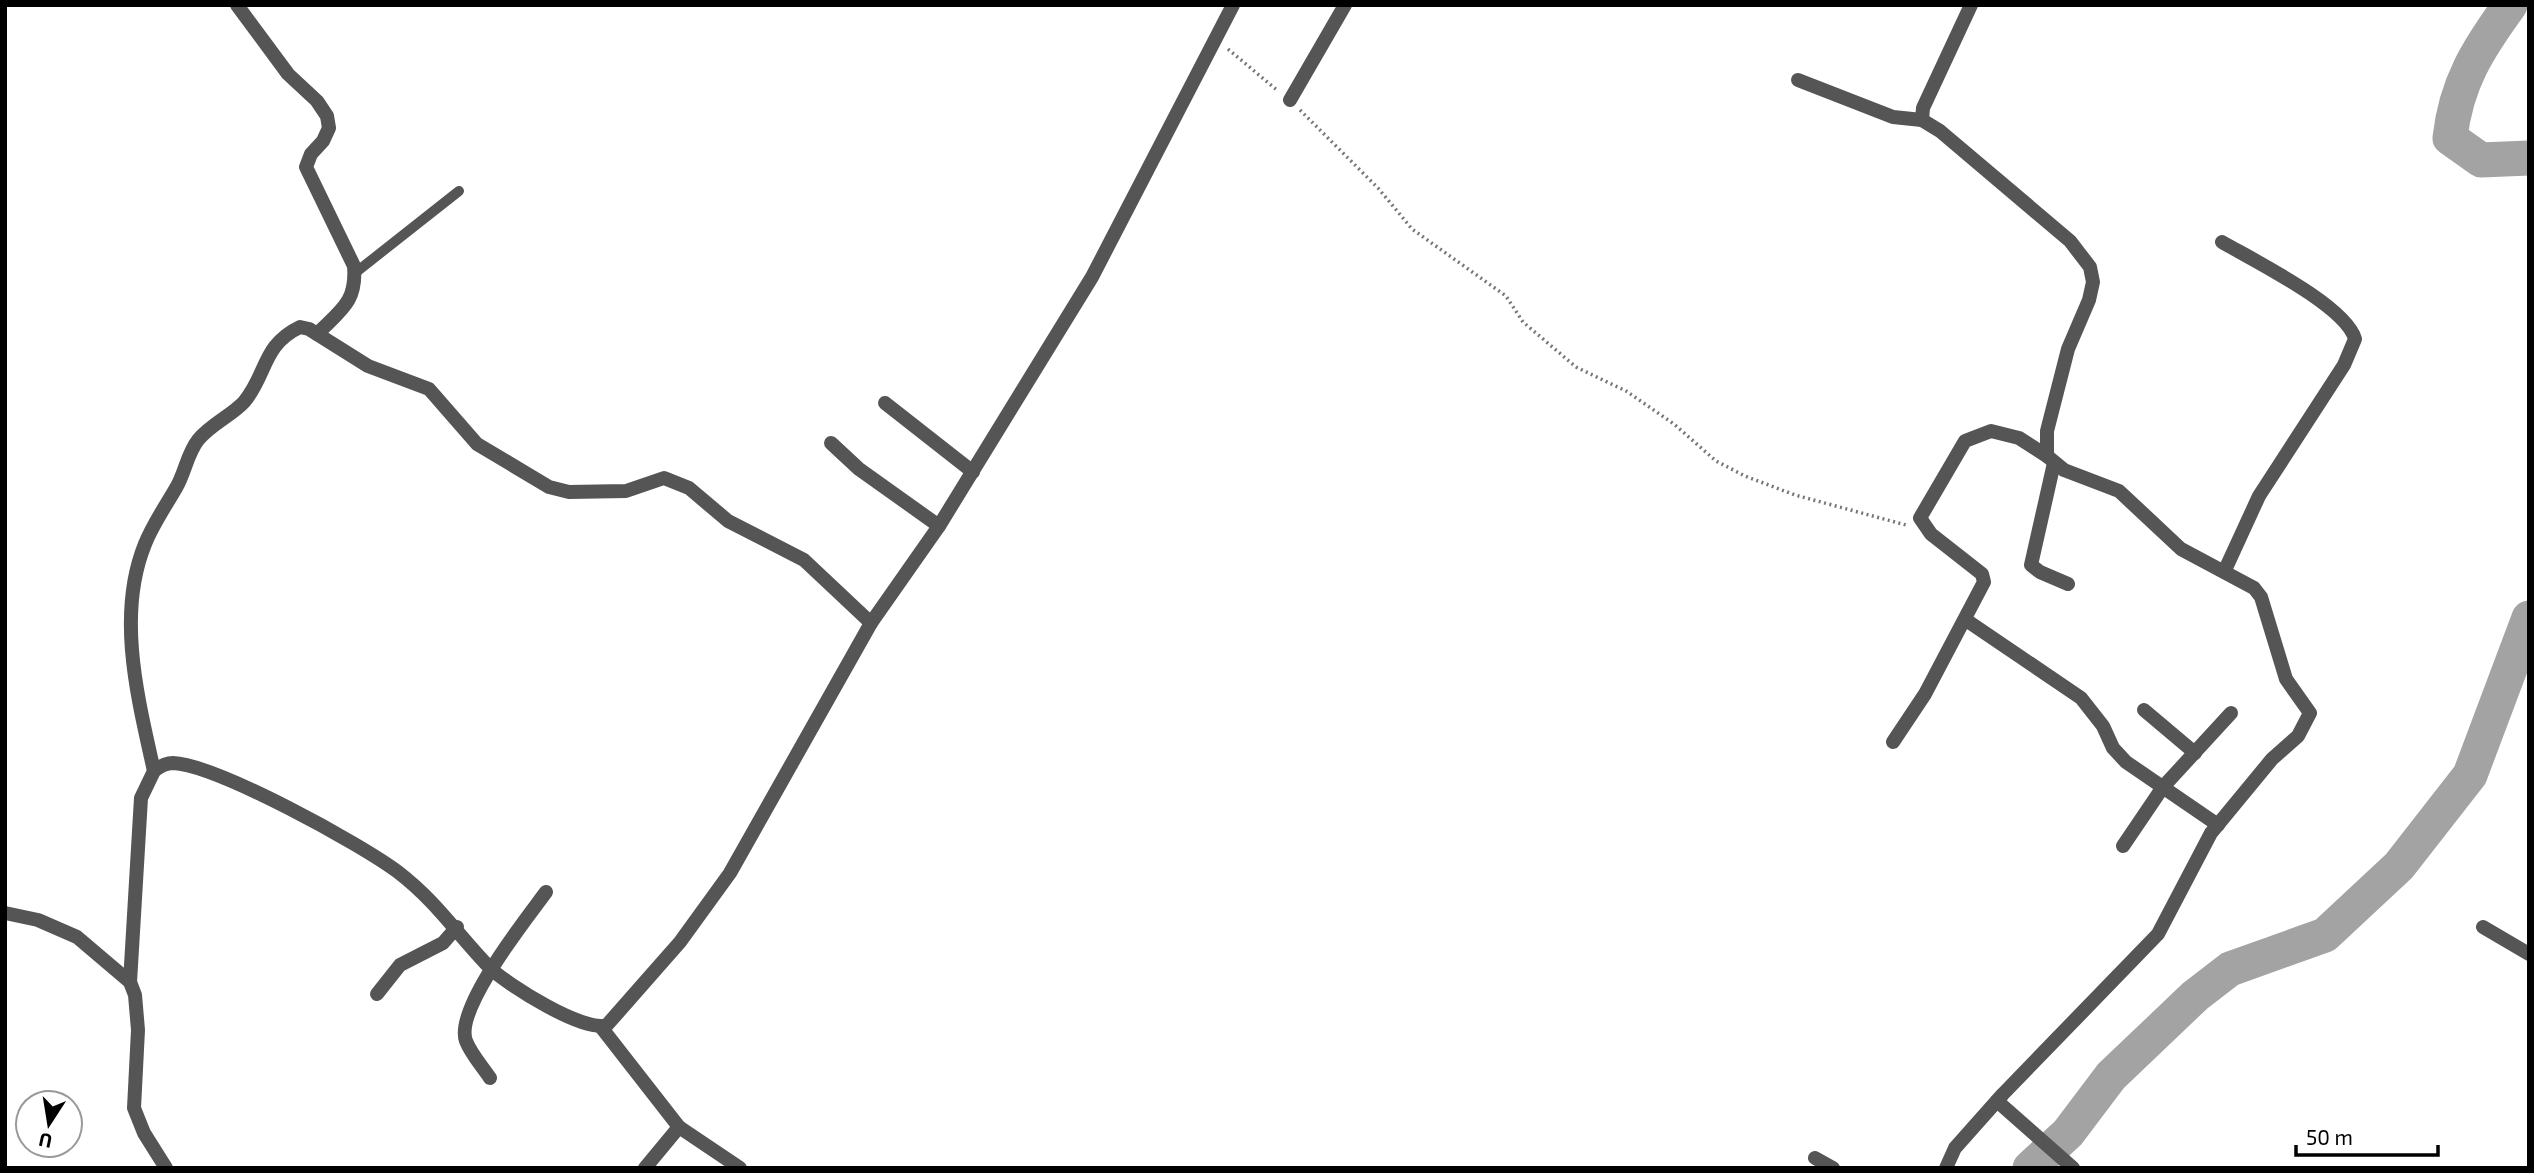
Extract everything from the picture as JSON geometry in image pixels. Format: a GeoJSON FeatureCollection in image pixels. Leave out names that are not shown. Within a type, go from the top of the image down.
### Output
{"type":"FeatureCollection","features":[{"type":"Feature","properties":{"kind":"street"},"geometry":{"type":"LineString","coordinates":[[237,5],[288,74],[317,101],[327,116],[329,128],[306,167],[335,223],[355,273],[350,301],[317,334]]}},
{"type":"Feature","properties":{"kind":"street"},"geometry":{"type":"LineString","coordinates":[[601,1027],[613,1018],[680,942],[730,873],[871,623],[974,472],[1093,277],[1234,5]]}},
{"type":"Feature","properties":{"kind":"street"},"geometry":{"type":"LineString","coordinates":[[1290,100],[1345,5]]}},
{"type":"Feature","properties":{"kind":"street"},"geometry":{"type":"LineString","coordinates":[[1922,120],[1923,108],[1971,5]]}},
{"type":"Feature","properties":{"kind":"street"},"geometry":{"type":"LineString","coordinates":[[1798,80],[1893,117],[1922,120],[1940,131],[2070,241],[2090,267],[2093,282],[2089,300],[2068,349],[2047,432],[2050,459],[2031,565],[2040,572],[2068,584]]}},
{"type":"Feature","properties":{"kind":"street"},"geometry":{"type":"LineString","coordinates":[[2222,242],[2329,306],[2349,327],[2355,339],[2344,365],[2247,516],[2225,570]]}},
{"type":"Feature","properties":{"kind":"street"},"geometry":{"type":"LineString","coordinates":[[166,1168],[144,1133],[134,1108],[138,1030],[130,982],[141,798],[154,771],[135,669],[131,622],[134,584],[144,546],[157,516],[178,485],[199,439],[241,405],[253,390],[265,358],[274,346],[300,327],[317,334],[368,366],[429,389],[477,444],[549,487],[569,492],[626,491],[664,478],[689,488],[728,521],[804,560],[871,623]]}},
{"type":"Feature","properties":{"kind":"street"},"geometry":{"type":"LineString","coordinates":[[885,403],[974,472]]}},
{"type":"Feature","properties":{"kind":"street"},"geometry":{"type":"LineString","coordinates":[[1893,742],[1925,694],[1966,620],[1984,579],[1931,534],[1920,518],[1965,441],[1991,431],[2019,438],[2050,459],[2119,491],[2169,540],[2245,580],[2261,597],[2286,679],[2310,713],[2298,736],[2272,759],[2218,825],[2158,934],[1997,1101],[1955,1148],[1946,1168]]}},
{"type":"Feature","properties":{"kind":"street"},"geometry":{"type":"LineString","coordinates":[[831,443],[859,470],[939,526]]}},
{"type":"Feature","properties":{"kind":"street"},"geometry":{"type":"LineString","coordinates":[[1966,620],[2081,698],[2103,726],[2120,755],[2218,825]]}},
{"type":"Feature","properties":{"kind":"street"},"geometry":{"type":"LineString","coordinates":[[2144,710],[2194,753]]}},
{"type":"Feature","properties":{"kind":"street"},"geometry":{"type":"LineString","coordinates":[[2123,846],[2163,787],[2231,713]]}},
{"type":"Feature","properties":{"kind":"street"},"geometry":{"type":"LineString","coordinates":[[154,771],[174,763],[201,769],[236,783],[326,829],[397,871],[440,908],[490,968],[582,1024],[601,1027],[679,1127],[740,1168]]}},
{"type":"Feature","properties":{"kind":"street"},"geometry":{"type":"LineString","coordinates":[[490,1077],[465,1040],[467,1024],[490,968],[546,892]]}},
{"type":"Feature","properties":{"kind":"street"},"geometry":{"type":"LineString","coordinates":[[5,913],[38,920],[77,937],[130,982]]}},
{"type":"Feature","properties":{"kind":"street"},"geometry":{"type":"LineString","coordinates":[[377,994],[400,965],[443,943],[457,927]]}},
{"type":"Feature","properties":{"kind":"street"},"geometry":{"type":"LineString","coordinates":[[2483,927],[2529,954]]}},
{"type":"Feature","properties":{"kind":"street"},"geometry":{"type":"LineString","coordinates":[[1997,1101],[2072,1167]]}},
{"type":"Feature","properties":{"kind":"street"},"geometry":{"type":"LineString","coordinates":[[645,1168],[679,1127]]}},
{"type":"Feature","properties":{"kind":"street"},"geometry":{"type":"LineString","coordinates":[[1815,1158],[1833,1168]]}},
{"type":"Feature","properties":{"kind":"lane"},"geometry":{"type":"LineString","coordinates":[[355,273],[459,191]]}},
{"type":"Feature","properties":{"kind":"path"},"geometry":{"type":"LineString","coordinates":[[1216,39],[1290,100],[1378,188],[1412,229],[1506,296],[1523,322],[1576,367],[1626,391],[1674,424],[1716,461],[1745,476],[1795,495],[1863,511],[1931,534]]}},
{"type":"Feature","properties":{"kind":"waterway"},"geometry":{"type":"LineString","coordinates":[[2510,5],[2470,67],[2457,100],[2450,138],[2481,160],[2529,158]]}},
{"type":"Feature","properties":{"kind":"waterway"},"geometry":{"type":"LineString","coordinates":[[2030,1168],[2068,1133],[2111,1076],[2195,996],[2230,969],[2325,935],[2399,866],[2470,775],[2529,618]]}}]}
